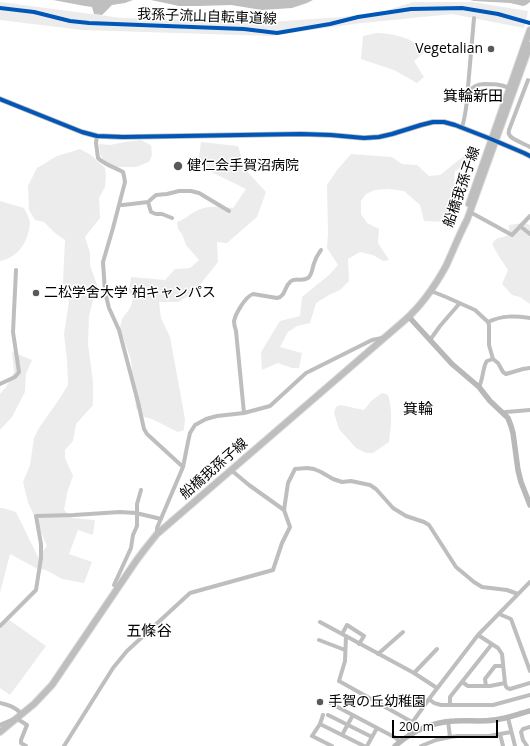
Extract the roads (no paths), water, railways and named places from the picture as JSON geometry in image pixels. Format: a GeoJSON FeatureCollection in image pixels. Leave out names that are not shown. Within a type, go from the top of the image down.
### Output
{"type":"FeatureCollection","features":[{"type":"Feature","properties":{"kind":"main road","name":"船橋我孫子線"},"geometry":{"type":"LineString","coordinates":[[0,732],[42,697],[52,685],[145,549],[157,534],[409,317],[422,304],[446,264],[470,212],[517,74],[530,30]]}},
{"type":"Feature","properties":{"kind":"main road","name":"船橋我孫子線"},"geometry":{"type":"LineString","coordinates":[[458,238],[463,219],[494,140],[509,88],[530,45]]}},
{"type":"Feature","properties":{"kind":"street"},"geometry":{"type":"LineString","coordinates":[[470,91],[468,86],[474,18]]}},
{"type":"Feature","properties":{"kind":"street"},"geometry":{"type":"LineString","coordinates":[[528,80],[509,130],[509,134],[513,139],[530,147]]}},
{"type":"Feature","properties":{"kind":"street"},"geometry":{"type":"LineString","coordinates":[[462,127],[468,94],[475,86],[481,84],[496,84],[509,88]]}},
{"type":"Feature","properties":{"kind":"street"},"geometry":{"type":"LineString","coordinates":[[0,99],[82,132],[97,136],[123,137],[301,134],[364,138],[392,134],[433,122],[444,122],[462,127],[530,156]]}},
{"type":"Feature","properties":{"kind":"street"},"geometry":{"type":"LineString","coordinates":[[97,136],[96,143],[98,158],[109,166],[123,172],[124,176],[119,205],[103,262],[105,292],[109,308],[119,330],[144,429],[147,434],[183,466]]}},
{"type":"Feature","properties":{"kind":"street"},"geometry":{"type":"LineString","coordinates":[[119,205],[148,202],[156,195],[179,191],[191,191],[199,193],[229,211]]}},
{"type":"Feature","properties":{"kind":"street"},"geometry":{"type":"LineString","coordinates":[[148,202],[151,212],[172,218]]}},
{"type":"Feature","properties":{"kind":"street"},"geometry":{"type":"LineString","coordinates":[[470,212],[512,235],[530,216]]}},
{"type":"Feature","properties":{"kind":"street"},"geometry":{"type":"LineString","coordinates":[[520,226],[530,234]]}},
{"type":"Feature","properties":{"kind":"street"},"geometry":{"type":"LineString","coordinates":[[244,413],[234,323],[240,307],[250,295],[253,294],[280,298],[288,283],[293,279],[302,280],[307,278],[311,273],[315,260],[321,250]]}},
{"type":"Feature","properties":{"kind":"street"},"geometry":{"type":"LineString","coordinates":[[0,384],[15,377],[19,372],[13,332],[16,270]]}},
{"type":"Feature","properties":{"kind":"street"},"geometry":{"type":"LineString","coordinates":[[431,291],[474,310],[488,322],[489,345],[493,359],[498,363],[503,372],[506,374],[530,368]]}},
{"type":"Feature","properties":{"kind":"street"},"geometry":{"type":"LineString","coordinates":[[430,340],[459,304]]}},
{"type":"Feature","properties":{"kind":"street"},"geometry":{"type":"LineString","coordinates":[[488,322],[507,316],[530,318]]}},
{"type":"Feature","properties":{"kind":"street"},"geometry":{"type":"LineString","coordinates":[[409,317],[452,364],[479,387],[490,401],[508,418],[511,426],[518,470],[530,505]]}},
{"type":"Feature","properties":{"kind":"street"},"geometry":{"type":"LineString","coordinates":[[157,534],[157,528],[183,466],[190,433],[195,425],[216,416],[244,413],[270,406],[306,373],[372,340],[383,339]]}},
{"type":"Feature","properties":{"kind":"street"},"geometry":{"type":"LineString","coordinates":[[479,387],[481,385],[485,363],[493,359]]}},
{"type":"Feature","properties":{"kind":"street"},"geometry":{"type":"LineString","coordinates":[[503,413],[530,410]]}},
{"type":"Feature","properties":{"kind":"street"},"geometry":{"type":"LineString","coordinates":[[64,746],[113,668],[127,651],[190,593],[273,570],[282,543],[290,527],[284,510],[288,483],[292,472],[295,469],[314,469],[342,482],[351,481],[370,485],[376,489],[393,508],[406,516],[429,525],[456,568],[474,582],[482,587],[507,590],[518,594]]}},
{"type":"Feature","properties":{"kind":"street"},"geometry":{"type":"LineString","coordinates":[[231,470],[284,510]]}},
{"type":"Feature","properties":{"kind":"street"},"geometry":{"type":"LineString","coordinates":[[118,588],[114,584],[131,548],[136,526],[137,504],[141,490]]}},
{"type":"Feature","properties":{"kind":"street"},"geometry":{"type":"LineString","coordinates":[[0,626],[36,590],[41,558],[41,544],[36,516],[136,512],[161,519]]}},
{"type":"Feature","properties":{"kind":"street"},"geometry":{"type":"LineString","coordinates":[[411,734],[408,729],[412,722],[478,635],[530,582]]}},
{"type":"Feature","properties":{"kind":"street"},"geometry":{"type":"LineString","coordinates":[[499,614],[510,619],[530,671]]}},
{"type":"Feature","properties":{"kind":"street"},"geometry":{"type":"LineString","coordinates":[[320,622],[414,673],[437,688]]}},
{"type":"Feature","properties":{"kind":"street"},"geometry":{"type":"LineString","coordinates":[[359,644],[364,636],[347,625],[344,635],[345,650],[340,681],[412,722]]}},
{"type":"Feature","properties":{"kind":"street"},"geometry":{"type":"LineString","coordinates":[[378,654],[403,632]]}},
{"type":"Feature","properties":{"kind":"street"},"geometry":{"type":"LineString","coordinates":[[478,635],[498,648],[502,654],[506,687],[510,689],[530,682]]}},
{"type":"Feature","properties":{"kind":"street"},"geometry":{"type":"LineString","coordinates":[[319,640],[345,650]]}},
{"type":"Feature","properties":{"kind":"street"},"geometry":{"type":"LineString","coordinates":[[450,705],[450,697],[492,644]]}},
{"type":"Feature","properties":{"kind":"street"},"geometry":{"type":"LineString","coordinates":[[414,673],[437,649]]}},
{"type":"Feature","properties":{"kind":"street"},"geometry":{"type":"LineString","coordinates":[[486,686],[485,679],[495,666],[503,666]]}},
{"type":"Feature","properties":{"kind":"street"},"geometry":{"type":"LineString","coordinates":[[462,682],[468,686],[486,686],[505,683]]}},
{"type":"Feature","properties":{"kind":"street"},"geometry":{"type":"LineString","coordinates":[[429,699],[438,705],[493,705],[530,695]]}},
{"type":"Feature","properties":{"kind":"street"},"geometry":{"type":"LineString","coordinates":[[0,703],[17,709],[20,716],[19,720],[27,725],[21,743],[26,746]]}},
{"type":"Feature","properties":{"kind":"street"},"geometry":{"type":"LineString","coordinates":[[330,703],[396,738],[400,742]]}},
{"type":"Feature","properties":{"kind":"street"},"geometry":{"type":"LineString","coordinates":[[395,746],[411,734],[429,726],[448,721],[495,720],[508,718],[530,711]]}},
{"type":"Feature","properties":{"kind":"street"},"geometry":{"type":"LineString","coordinates":[[332,746],[312,736],[326,715],[372,737]]}},
{"type":"Feature","properties":{"kind":"street"},"geometry":{"type":"LineString","coordinates":[[342,735],[353,715]]}},
{"type":"Feature","properties":{"kind":"street"},"geometry":{"type":"LineString","coordinates":[[0,725],[20,716]]}},
{"type":"Feature","properties":{"kind":"street"},"geometry":{"type":"LineString","coordinates":[[508,718],[515,746]]}},
{"type":"Feature","properties":{"kind":"street"},"geometry":{"type":"LineString","coordinates":[[448,721],[450,737]]}},
{"type":"Feature","properties":{"kind":"street"},"geometry":{"type":"LineString","coordinates":[[320,724],[365,746],[377,728]]}},
{"type":"Feature","properties":{"kind":"street"},"geometry":{"type":"LineString","coordinates":[[527,746],[523,740],[521,732],[523,729],[530,727]]}},
{"type":"Feature","properties":{"kind":"street"},"geometry":{"type":"LineString","coordinates":[[421,746],[436,740],[450,737],[489,736],[511,732]]}},
{"type":"Feature","properties":{"kind":"street"},"geometry":{"type":"LineString","coordinates":[[500,734],[503,746]]}},
{"type":"Feature","properties":{"kind":"place","name":"Vegetalian"},"geometry":{"type":"Point","coordinates":[491,49]}},
{"type":"Feature","properties":{"kind":"place","name":"健仁会手賀沼病院"},"geometry":{"type":"Point","coordinates":[178,166]}},
{"type":"Feature","properties":{"kind":"place","name":"二松学舍大学 柏キャンパス"},"geometry":{"type":"Point","coordinates":[36,293]}},
{"type":"Feature","properties":{"kind":"place","name":"手賀の丘幼稚園"},"geometry":{"type":"Point","coordinates":[320,702]}},
{"type":"Feature","properties":{"kind":"district","name":"箕輪新田"},"geometry":{"type":"Point","coordinates":[473,97]}},
{"type":"Feature","properties":{"kind":"district","name":"箕輪"},"geometry":{"type":"Point","coordinates":[418,410]}},
{"type":"Feature","properties":{"kind":"district","name":"五條谷"},"geometry":{"type":"Point","coordinates":[149,632]}}]}
